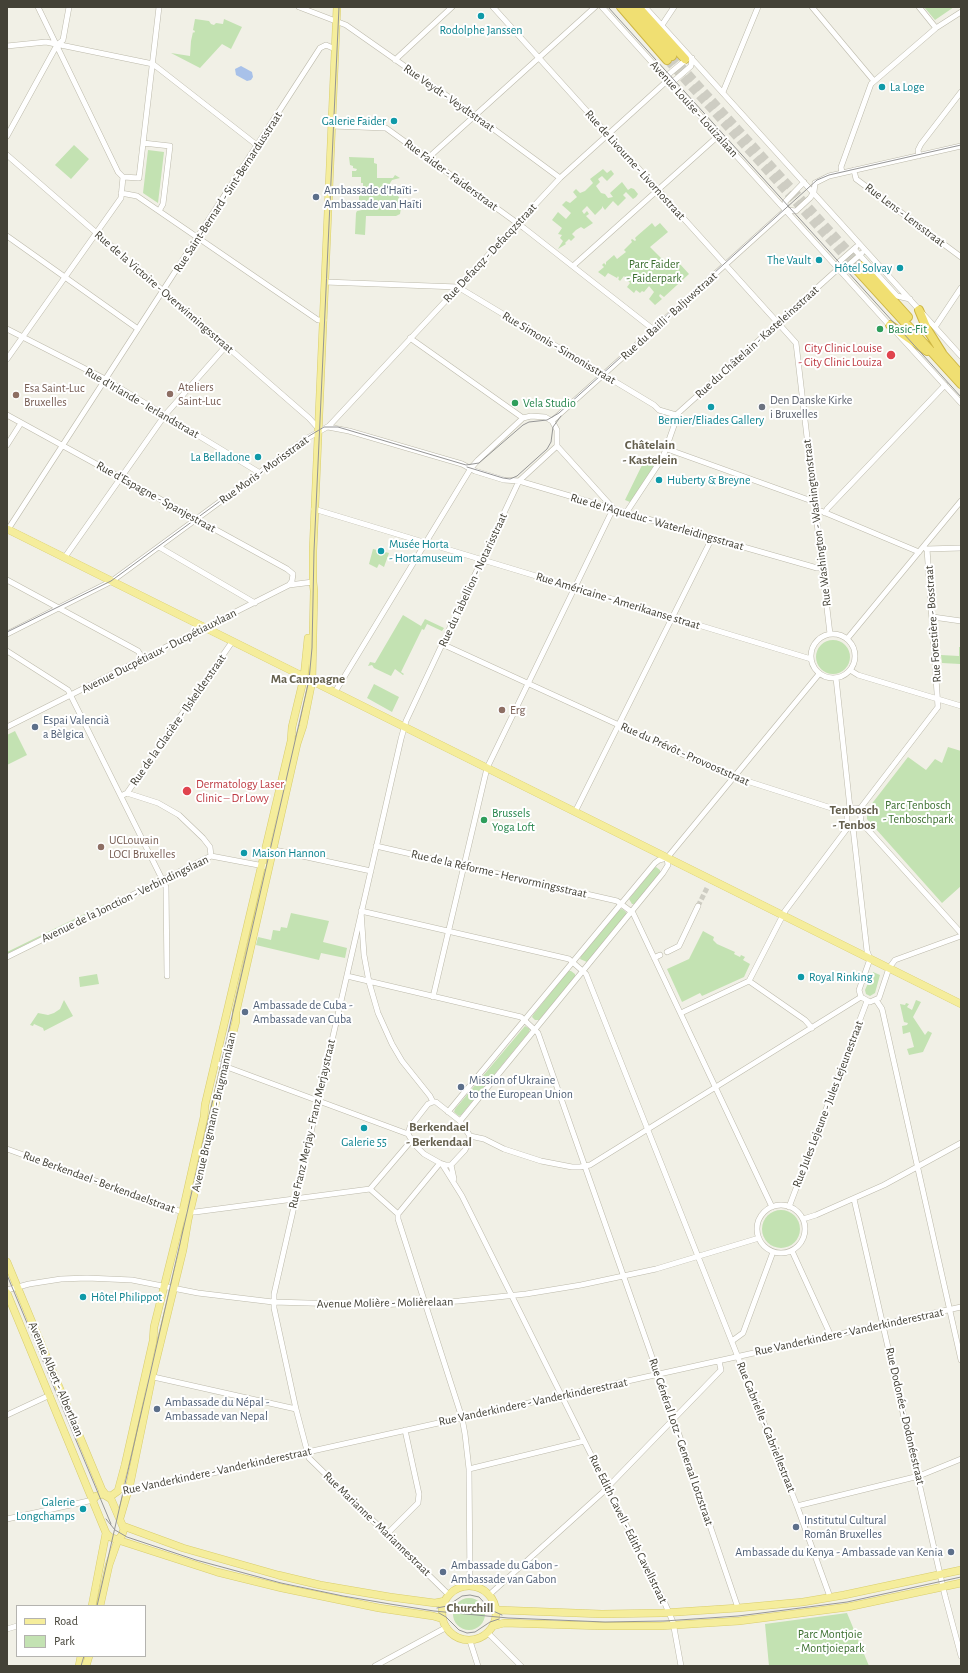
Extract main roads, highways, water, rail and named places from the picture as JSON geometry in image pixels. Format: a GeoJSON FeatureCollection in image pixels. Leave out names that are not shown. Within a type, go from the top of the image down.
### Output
{"type":"FeatureCollection","features":[{"type":"Feature","properties":{"kind":"highway","name":"Avenue Louise - Louizalaan"},"geometry":{"type":"LineString","coordinates":[[621,7],[669,58],[629,7]]}},
{"type":"Feature","properties":{"kind":"highway"},"geometry":{"type":"LineString","coordinates":[[638,7],[688,59]]}},
{"type":"Feature","properties":{"kind":"highway"},"geometry":{"type":"LineString","coordinates":[[944,357],[860,268],[957,375]]}},
{"type":"Feature","properties":{"kind":"highway"},"geometry":{"type":"LineString","coordinates":[[919,310],[927,329],[957,375],[961,385]]}},
{"type":"Feature","properties":{"kind":"highway"},"geometry":{"type":"LineString","coordinates":[[890,326],[925,349],[936,361],[957,375]]}},
{"type":"Feature","properties":{"kind":"main road"},"geometry":{"type":"LineString","coordinates":[[313,582],[337,7]]}},
{"type":"Feature","properties":{"kind":"main road"},"geometry":{"type":"LineString","coordinates":[[7,530],[65,557],[232,642],[667,858],[709,882],[782,915],[961,1004]]}},
{"type":"Feature","properties":{"kind":"main road","name":"Avenue Brugmann - Brugmannlaan"},"geometry":{"type":"LineString","coordinates":[[269,849],[291,741],[292,727],[307,663],[310,590],[313,582]]}},
{"type":"Feature","properties":{"kind":"main road","name":"Avenue Brugmann - Brugmannlaan"},"geometry":{"type":"LineString","coordinates":[[120,1518],[128,1490],[149,1376],[154,1327],[216,1063],[269,849],[303,726],[312,681],[313,582]]}},
{"type":"Feature","properties":{"kind":"main road","name":"Avenue Brugmann - Brugmannlaan"},"geometry":{"type":"LineString","coordinates":[[118,1490],[174,1289],[190,1212],[225,1066],[265,866]]}},
{"type":"Feature","properties":{"kind":"main road","name":"Avenue Albert - Albertlaan"},"geometry":{"type":"LineString","coordinates":[[7,1262],[102,1490],[111,1499],[123,1526]]}},
{"type":"Feature","properties":{"kind":"main road","name":"Avenue Albert - Albertlaan"},"geometry":{"type":"LineString","coordinates":[[7,1292],[106,1533]]}},
{"type":"Feature","properties":{"kind":"main road","name":"Rue Vanderkindere - Vanderkinderestraat"},"geometry":{"type":"LineString","coordinates":[[93,1500],[99,1495],[111,1496],[118,1490]]}},
{"type":"Feature","properties":{"kind":"main road"},"geometry":{"type":"LineString","coordinates":[[100,1605],[109,1565],[118,1540],[122,1535],[123,1526],[183,1548],[278,1575],[390,1597],[435,1603],[445,1601]]}},
{"type":"Feature","properties":{"kind":"main road"},"geometry":{"type":"LineString","coordinates":[[92,1605],[106,1533],[112,1538],[197,1566],[282,1588],[379,1608],[433,1616],[443,1620]]}},
{"type":"Feature","properties":{"kind":"main road"},"geometry":{"type":"LineString","coordinates":[[495,1607],[498,1610],[602,1614],[738,1608],[830,1597],[883,1588],[961,1570]]}},
{"type":"Feature","properties":{"kind":"main road"},"geometry":{"type":"LineString","coordinates":[[493,1626],[504,1623],[603,1626],[674,1625],[739,1621],[841,1608],[961,1583]]}},
{"type":"Feature","properties":{"kind":"main road"},"geometry":{"type":"LineString","coordinates":[[470,1586],[483,1591],[489,1595],[495,1607],[496,1617],[493,1626],[488,1633],[482,1637],[470,1641],[456,1636],[447,1627],[443,1620],[442,1609],[445,1601],[449,1595],[462,1587],[470,1586]]}},
{"type":"Feature","properties":{"kind":"water"},"geometry":{"type":"Polygon","coordinates":[[[241,66],[252,72],[253,77],[251,80],[247,81],[236,75],[235,69],[241,66]]]}},
{"type":"Feature","properties":{"kind":"tunnel"},"geometry":{"type":"LineString","coordinates":[[672,56],[862,266]]}},
{"type":"Feature","properties":{"kind":"tunnel"},"geometry":{"type":"LineString","coordinates":[[667,60],[857,270]]}},
{"type":"Feature","properties":{"kind":"tunnel"},"geometry":{"type":"LineString","coordinates":[[698,906],[708,886]]}},
{"type":"Feature","properties":{"kind":"tram line"},"geometry":{"type":"LineString","coordinates":[[97,1605],[309,680],[312,648],[314,551],[339,7]]}},
{"type":"Feature","properties":{"kind":"tram line"},"geometry":{"type":"LineString","coordinates":[[608,7],[961,397]]}},
{"type":"Feature","properties":{"kind":"tram line"},"geometry":{"type":"LineString","coordinates":[[7,632],[111,581],[309,436],[324,427],[338,427],[466,465],[479,463],[523,425],[529,422],[547,420],[559,413],[817,180],[829,175],[961,145]]}},
{"type":"Feature","properties":{"kind":"tram line"},"geometry":{"type":"LineString","coordinates":[[467,467],[503,478],[510,479],[517,476],[547,449],[551,442],[553,427],[561,416]]}},
{"type":"Feature","properties":{"kind":"tram line"},"geometry":{"type":"LineString","coordinates":[[7,1275],[111,1524]]}},
{"type":"Feature","properties":{"kind":"tram line"},"geometry":{"type":"LineString","coordinates":[[106,1519],[115,1530],[127,1537],[196,1560],[281,1583],[343,1596],[434,1611],[508,1618],[605,1622],[664,1621],[738,1616],[847,1602],[961,1577]]}},
{"type":"Feature","properties":{"kind":"tram line"},"geometry":{"type":"LineString","coordinates":[[437,1608],[447,1606],[462,1596],[470,1595],[479,1597],[491,1610],[502,1615]]}},
{"type":"Feature","properties":{"kind":"tram line"},"geometry":{"type":"LineString","coordinates":[[439,1613],[446,1617],[459,1630],[467,1633],[475,1632],[490,1622],[499,1619]]}},
{"type":"Feature","properties":{"kind":"tram line"},"geometry":{"type":"LineString","coordinates":[[81,1666],[84,1657]]}},
{"type":"Feature","properties":{"kind":"place","name":"Rodolphe Janssen"},"geometry":{"type":"Point","coordinates":[481,16]}},
{"type":"Feature","properties":{"kind":"place","name":"La Loge"},"geometry":{"type":"Point","coordinates":[882,87]}},
{"type":"Feature","properties":{"kind":"place","name":"Galerie Faider"},"geometry":{"type":"Point","coordinates":[394,121]}},
{"type":"Feature","properties":{"kind":"place","name":"Ambassade d'Haïti - Ambassade van Haïti"},"geometry":{"type":"Point","coordinates":[316,197]}},
{"type":"Feature","properties":{"kind":"place","name":"The Vault"},"geometry":{"type":"Point","coordinates":[819,260]}},
{"type":"Feature","properties":{"kind":"place","name":"Hôtel Solvay"},"geometry":{"type":"Point","coordinates":[900,268]}},
{"type":"Feature","properties":{"kind":"place","name":"Basic-Fit"},"geometry":{"type":"Point","coordinates":[880,329]}},
{"type":"Feature","properties":{"kind":"place","name":"City Clinic Louise - City Clinic Louiza"},"geometry":{"type":"Point","coordinates":[891,355]}},
{"type":"Feature","properties":{"kind":"place","name":"Ateliers Saint-Luc"},"geometry":{"type":"Point","coordinates":[170,394]}},
{"type":"Feature","properties":{"kind":"place","name":"Esa Saint-Luc Bruxelles"},"geometry":{"type":"Point","coordinates":[16,395]}},
{"type":"Feature","properties":{"kind":"place","name":"Vela Studio"},"geometry":{"type":"Point","coordinates":[515,403]}},
{"type":"Feature","properties":{"kind":"place","name":"Bernier/Eliades Gallery"},"geometry":{"type":"Point","coordinates":[711,407]}},
{"type":"Feature","properties":{"kind":"place","name":"Den Danske Kirke i Bruxelles"},"geometry":{"type":"Point","coordinates":[762,407]}},
{"type":"Feature","properties":{"kind":"place","name":"La Belladone"},"geometry":{"type":"Point","coordinates":[258,457]}},
{"type":"Feature","properties":{"kind":"place","name":"Huberty & Breyne"},"geometry":{"type":"Point","coordinates":[659,480]}},
{"type":"Feature","properties":{"kind":"place","name":"Musée Horta - Hortamuseum"},"geometry":{"type":"Point","coordinates":[381,551]}},
{"type":"Feature","properties":{"kind":"place","name":"Erg"},"geometry":{"type":"Point","coordinates":[502,710]}},
{"type":"Feature","properties":{"kind":"place","name":"Espai Valencià a Bèlgica"},"geometry":{"type":"Point","coordinates":[35,727]}},
{"type":"Feature","properties":{"kind":"place","name":"Dermatology Laser Clinic – Dr Lowy"},"geometry":{"type":"Point","coordinates":[187,791]}},
{"type":"Feature","properties":{"kind":"place","name":"Brussels Yoga Loft"},"geometry":{"type":"Point","coordinates":[484,820]}},
{"type":"Feature","properties":{"kind":"place","name":"UCLouvain LOCI Bruxelles"},"geometry":{"type":"Point","coordinates":[101,847]}},
{"type":"Feature","properties":{"kind":"place","name":"Maison Hannon"},"geometry":{"type":"Point","coordinates":[244,853]}},
{"type":"Feature","properties":{"kind":"place","name":"Royal Rinking"},"geometry":{"type":"Point","coordinates":[801,977]}},
{"type":"Feature","properties":{"kind":"place","name":"Ambassade de Cuba - Ambassade van Cuba"},"geometry":{"type":"Point","coordinates":[245,1012]}},
{"type":"Feature","properties":{"kind":"place","name":"Mission of Ukraine to the European Union"},"geometry":{"type":"Point","coordinates":[461,1087]}},
{"type":"Feature","properties":{"kind":"place","name":"Galerie 55"},"geometry":{"type":"Point","coordinates":[364,1128]}},
{"type":"Feature","properties":{"kind":"place","name":"Hôtel Philippot"},"geometry":{"type":"Point","coordinates":[83,1297]}},
{"type":"Feature","properties":{"kind":"place","name":"Ambassade du Népal - Ambassade van Nepal"},"geometry":{"type":"Point","coordinates":[157,1409]}},
{"type":"Feature","properties":{"kind":"place","name":"Galerie Longchamps"},"geometry":{"type":"Point","coordinates":[83,1509]}},
{"type":"Feature","properties":{"kind":"place","name":"Institutul Cultural Român Bruxelles"},"geometry":{"type":"Point","coordinates":[796,1527]}},
{"type":"Feature","properties":{"kind":"place","name":"Ambassade du Kenya - Ambassade van Kenia"},"geometry":{"type":"Point","coordinates":[951,1552]}},
{"type":"Feature","properties":{"kind":"place","name":"Ambassade du Gabon - Ambassade van Gabon"},"geometry":{"type":"Point","coordinates":[443,1572]}},
{"type":"Feature","properties":{"kind":"district","name":"Châtelain - Kastelein"},"geometry":{"type":"Point","coordinates":[650,452]}},
{"type":"Feature","properties":{"kind":"district","name":"Ma Campagne"},"geometry":{"type":"Point","coordinates":[308,679]}},
{"type":"Feature","properties":{"kind":"district","name":"Tenbosch - Tenbos"},"geometry":{"type":"Point","coordinates":[854,818]}},
{"type":"Feature","properties":{"kind":"district","name":"Berkendael - Berkendaal"},"geometry":{"type":"Point","coordinates":[439,1134]}},
{"type":"Feature","properties":{"kind":"district","name":"Churchill"},"geometry":{"type":"Point","coordinates":[470,1608]}},
{"type":"Feature","properties":{"kind":"park label","name":"Parc Faider - Faiderpark"},"geometry":{"type":"Point","coordinates":[654,271]}},
{"type":"Feature","properties":{"kind":"park label","name":"Parc Tenbosch - Tenboschpark"},"geometry":{"type":"Point","coordinates":[918,812]}},
{"type":"Feature","properties":{"kind":"park label","name":"Parc Montjoie - Montjoiepark"},"geometry":{"type":"Point","coordinates":[830,1641]}}]}
